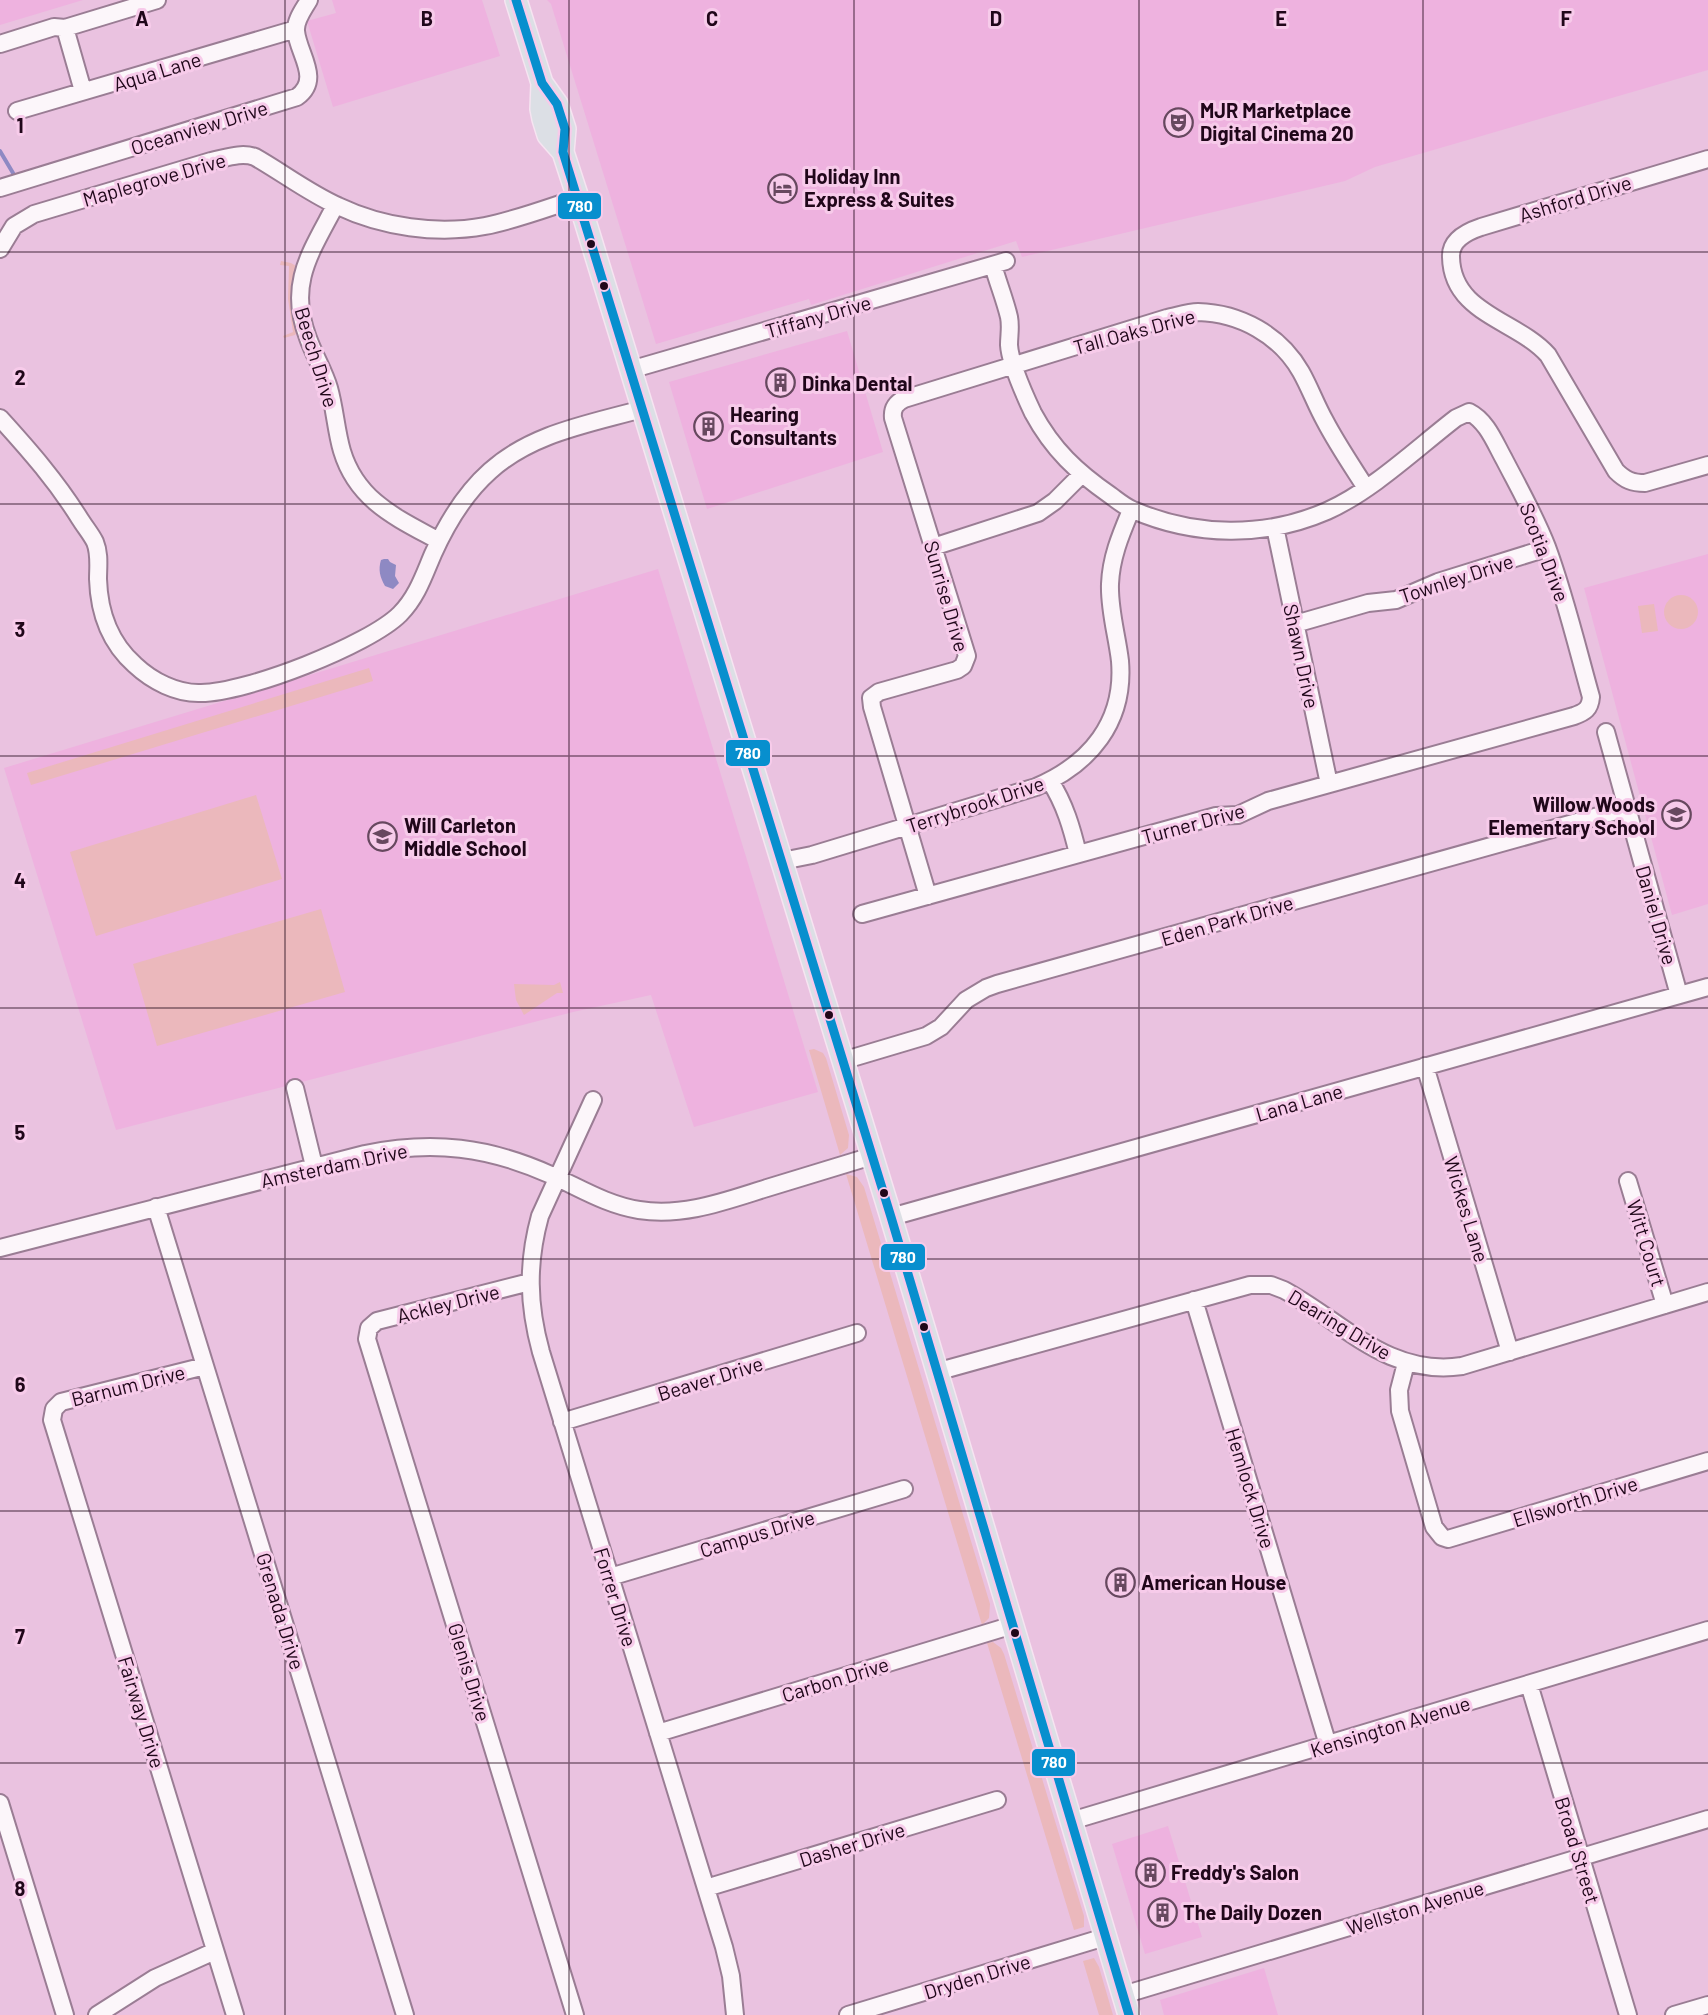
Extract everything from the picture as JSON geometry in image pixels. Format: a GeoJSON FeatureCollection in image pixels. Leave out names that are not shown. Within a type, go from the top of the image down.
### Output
{"type":"FeatureCollection","features":[{"type":"Feature","properties":{"kind":"main road"},"geometry":{"type":"LineString","coordinates":[[516,0],[542,83],[557,104],[565,129],[563,152],[891,1217],[1129,2015]]}},
{"type":"Feature","properties":{"kind":"street"},"geometry":{"type":"LineString","coordinates":[[0,44],[54,27],[65,28],[157,0]]}},
{"type":"Feature","properties":{"kind":"street"},"geometry":{"type":"LineString","coordinates":[[296,29],[309,0]]}},
{"type":"Feature","properties":{"kind":"street"},"geometry":{"type":"LineString","coordinates":[[65,28],[83,91]]}},
{"type":"Feature","properties":{"kind":"street","name":"Aqua Lane"},"geometry":{"type":"LineString","coordinates":[[17,111],[296,29]]}},
{"type":"Feature","properties":{"kind":"street","name":"Oceanview Drive"},"geometry":{"type":"LineString","coordinates":[[0,188],[297,97],[304,92],[308,83],[308,71],[296,29]]}},
{"type":"Feature","properties":{"kind":"street","name":"Maplegrove Drive"},"geometry":{"type":"LineString","coordinates":[[4,242],[14,226],[34,214],[211,161],[248,154],[336,206],[377,221],[413,227],[456,229],[488,226],[578,198]]}},
{"type":"Feature","properties":{"kind":"street","name":"Ashford Drive"},"geometry":{"type":"LineString","coordinates":[[1708,159],[1481,226],[1459,237],[1451,251],[1451,267],[1457,284],[1466,297],[1483,312],[1539,344],[1548,355],[1617,471],[1625,479],[1645,483],[1708,465]]}},
{"type":"Feature","properties":{"kind":"street","name":"Beech Drive"},"geometry":{"type":"LineString","coordinates":[[336,206],[307,260],[299,291],[299,308],[303,324],[330,390],[342,450],[351,473],[368,496],[382,509],[439,541]]}},
{"type":"Feature","properties":{"kind":"street","name":"Tiffany Drive"},"geometry":{"type":"LineString","coordinates":[[630,370],[1000,263],[1009,317],[1009,346],[1014,365]]}},
{"type":"Feature","properties":{"kind":"street","name":"Tall Oaks Drive"},"geometry":{"type":"LineString","coordinates":[[895,406],[904,399],[1167,318],[1196,312],[1213,313],[1240,320],[1261,330],[1279,344],[1300,370],[1326,424],[1366,488]]}},
{"type":"Feature","properties":{"kind":"street"},"geometry":{"type":"LineString","coordinates":[[1014,365],[1037,419],[1055,446],[1081,475],[1131,510],[1191,527],[1252,531],[1275,527],[1327,511],[1366,488]]}},
{"type":"Feature","properties":{"kind":"street","name":"Sunrise Drive"},"geometry":{"type":"LineString","coordinates":[[895,406],[893,418],[966,650],[966,662],[957,670],[879,692],[871,698],[928,896]]}},
{"type":"Feature","properties":{"kind":"street"},"geometry":{"type":"LineString","coordinates":[[0,418],[52,477],[96,544],[99,558],[99,595],[103,615],[115,643],[146,674],[165,685],[184,692],[199,694],[242,686],[323,658],[386,626],[400,613],[418,590],[439,541],[458,507],[474,486],[491,470],[529,444],[558,433],[642,409]]}},
{"type":"Feature","properties":{"kind":"street","name":"Scotia Drive"},"geometry":{"type":"LineString","coordinates":[[1366,488],[1456,418],[1469,412],[1481,420],[1523,494],[1547,548],[1562,591],[1592,697],[1590,706]]}},
{"type":"Feature","properties":{"kind":"street"},"geometry":{"type":"LineString","coordinates":[[933,547],[1038,513],[1055,501],[1081,475]]}},
{"type":"Feature","properties":{"kind":"street","name":"Terrybrook Drive"},"geometry":{"type":"LineString","coordinates":[[782,861],[812,855],[1036,788],[1084,759],[1107,728],[1117,700],[1120,672],[1110,586],[1116,547],[1131,510]]}},
{"type":"Feature","properties":{"kind":"street","name":"Shawn Drive"},"geometry":{"type":"LineString","coordinates":[[1275,527],[1329,784]]}},
{"type":"Feature","properties":{"kind":"street","name":"Townley Drive"},"geometry":{"type":"LineString","coordinates":[[1295,624],[1368,603],[1396,600],[1438,582],[1547,548]]}},
{"type":"Feature","properties":{"kind":"street","name":"Turner Drive"},"geometry":{"type":"LineString","coordinates":[[862,914],[1216,816],[1238,815],[1268,801],[1574,716],[1584,712],[1590,706]]}},
{"type":"Feature","properties":{"kind":"street","name":"Daniel Drive"},"geometry":{"type":"LineString","coordinates":[[1606,732],[1679,995]]}},
{"type":"Feature","properties":{"kind":"street"},"geometry":{"type":"LineString","coordinates":[[1050,781],[1059,794],[1078,854]]}},
{"type":"Feature","properties":{"kind":"street","name":"Eden Park Drive"},"geometry":{"type":"LineString","coordinates":[[842,1061],[926,1036],[940,1027],[966,1000],[997,984],[1627,808]]}},
{"type":"Feature","properties":{"kind":"street","name":"Lana Lane"},"geometry":{"type":"LineString","coordinates":[[891,1217],[1708,987]]}},
{"type":"Feature","properties":{"kind":"street","name":"Wickes Lane"},"geometry":{"type":"LineString","coordinates":[[1425,1066],[1510,1352]]}},
{"type":"Feature","properties":{"kind":"street"},"geometry":{"type":"LineString","coordinates":[[295,1088],[314,1166]]}},
{"type":"Feature","properties":{"kind":"street","name":"Forrer Drive"},"geometry":{"type":"LineString","coordinates":[[593,1100],[556,1178],[535,1234],[530,1282],[535,1331],[728,1963],[734,1992],[735,2015]]}},
{"type":"Feature","properties":{"kind":"street","name":"Amsterdam Drive"},"geometry":{"type":"LineString","coordinates":[[0,1248],[314,1166],[388,1149],[434,1146],[499,1155],[624,1207],[673,1212],[700,1208],[872,1156]]}},
{"type":"Feature","properties":{"kind":"street","name":"Witt Court"},"geometry":{"type":"LineString","coordinates":[[1628,1181],[1665,1305]]}},
{"type":"Feature","properties":{"kind":"street","name":"Grenada Drive"},"geometry":{"type":"LineString","coordinates":[[156,1207],[405,2015]]}},
{"type":"Feature","properties":{"kind":"street","name":"Ackley Drive"},"geometry":{"type":"LineString","coordinates":[[369,1328],[377,1321],[530,1282]]}},
{"type":"Feature","properties":{"kind":"street","name":"Dearing Drive"},"geometry":{"type":"LineString","coordinates":[[936,1372],[1250,1285],[1271,1285],[1298,1297],[1372,1347],[1406,1363],[1433,1369],[1462,1366],[1708,1292]]}},
{"type":"Feature","properties":{"kind":"street","name":"Hemlock Drive"},"geometry":{"type":"LineString","coordinates":[[1194,1300],[1328,1745]]}},
{"type":"Feature","properties":{"kind":"street","name":"Glenis Drive"},"geometry":{"type":"LineString","coordinates":[[369,1328],[367,1339],[575,2015]]}},
{"type":"Feature","properties":{"kind":"street","name":"Beaver Drive"},"geometry":{"type":"LineString","coordinates":[[562,1422],[857,1334]]}},
{"type":"Feature","properties":{"kind":"street","name":"Ellsworth Drive"},"geometry":{"type":"LineString","coordinates":[[1406,1363],[1399,1390],[1400,1411],[1434,1527],[1442,1537],[1453,1539],[1708,1461]]}},
{"type":"Feature","properties":{"kind":"street","name":"Barnum Drive"},"geometry":{"type":"LineString","coordinates":[[54,1409],[61,1402],[205,1366]]}},
{"type":"Feature","properties":{"kind":"street","name":"Fairway Drive"},"geometry":{"type":"LineString","coordinates":[[54,1409],[52,1420],[235,2015]]}},
{"type":"Feature","properties":{"kind":"street","name":"Campus Drive"},"geometry":{"type":"LineString","coordinates":[[610,1577],[904,1489]]}},
{"type":"Feature","properties":{"kind":"street","name":"Carbon Drive"},"geometry":{"type":"LineString","coordinates":[[658,1733],[1012,1625]]}},
{"type":"Feature","properties":{"kind":"street","name":"Kensington Avenue"},"geometry":{"type":"LineString","coordinates":[[1071,1821],[1708,1630]]}},
{"type":"Feature","properties":{"kind":"street","name":"Broad Street"},"geometry":{"type":"LineString","coordinates":[[1529,1684],[1628,2015]]}},
{"type":"Feature","properties":{"kind":"street","name":"Dasher Drive"},"geometry":{"type":"LineString","coordinates":[[706,1888],[997,1800]]}},
{"type":"Feature","properties":{"kind":"street"},"geometry":{"type":"LineString","coordinates":[[0,1803],[65,2015]]}},
{"type":"Feature","properties":{"kind":"street","name":"Wellston Avenue"},"geometry":{"type":"LineString","coordinates":[[1123,1995],[1708,1820]]}},
{"type":"Feature","properties":{"kind":"street","name":"Dryden Drive"},"geometry":{"type":"LineString","coordinates":[[848,2015],[1106,1937]]}},
{"type":"Feature","properties":{"kind":"street"},"geometry":{"type":"LineString","coordinates":[[97,2015],[155,1978],[215,1950]]}},
{"type":"Feature","properties":{"kind":"street"},"geometry":{"type":"LineString","coordinates":[[1674,2015],[1708,2005]]}},
{"type":"Feature","properties":{"kind":"shaded area"},"geometry":{"type":"Polygon","coordinates":[[[0,0],[83,0],[0,25],[0,0]]]}},
{"type":"Feature","properties":{"kind":"shaded area"},"geometry":{"type":"Polygon","coordinates":[[[332,0],[482,0],[500,56],[333,107],[307,21],[336,13],[332,0]]]}},
{"type":"Feature","properties":{"kind":"shaded area"},"geometry":{"type":"Polygon","coordinates":[[[547,0],[1708,0],[1708,70],[1375,167],[1345,181],[1022,257],[1016,241],[811,305],[809,299],[656,344],[551,4],[547,0]]]}},
{"type":"Feature","properties":{"kind":"shaded area"},"geometry":{"type":"Polygon","coordinates":[[[281,261],[296,266],[298,331],[295,335],[284,338],[283,336],[293,332],[288,299],[289,266],[280,265],[281,261]]]}},
{"type":"Feature","properties":{"kind":"shaded area"},"geometry":{"type":"Polygon","coordinates":[[[847,331],[883,452],[707,509],[669,382],[847,331]]]}},
{"type":"Feature","properties":{"kind":"shaded area","name":"Willow Woods Elementary School"},"geometry":{"type":"Polygon","coordinates":[[[1708,554],[1708,904],[1672,915],[1584,588],[1708,554]]]}},
{"type":"Feature","properties":{"kind":"shaded area"},"geometry":{"type":"Polygon","coordinates":[[[384,559],[396,565],[395,576],[399,583],[393,589],[385,586],[381,576],[380,564],[384,559]]]}},
{"type":"Feature","properties":{"kind":"shaded area","name":"Will Carleton Middle School"},"geometry":{"type":"Polygon","coordinates":[[[658,569],[818,1092],[694,1127],[651,995],[573,1012],[116,1130],[4,768],[658,569]]]}},
{"type":"Feature","properties":{"kind":"shaded area"},"geometry":{"type":"Polygon","coordinates":[[[1681,595],[1693,600],[1698,612],[1693,624],[1681,629],[1669,624],[1664,612],[1669,600],[1681,595]]]}},
{"type":"Feature","properties":{"kind":"shaded area"},"geometry":{"type":"Polygon","coordinates":[[[1654,604],[1658,631],[1642,633],[1638,606],[1654,604]]]}},
{"type":"Feature","properties":{"kind":"shaded area"},"geometry":{"type":"Polygon","coordinates":[[[369,668],[373,681],[31,785],[27,773],[369,668]]]}},
{"type":"Feature","properties":{"kind":"shaded area"},"geometry":{"type":"Polygon","coordinates":[[[256,795],[282,879],[96,936],[70,852],[256,795]]]}},
{"type":"Feature","properties":{"kind":"shaded area"},"geometry":{"type":"Polygon","coordinates":[[[321,909],[345,992],[157,1046],[133,964],[321,909]]]}},
{"type":"Feature","properties":{"kind":"shaded area"},"geometry":{"type":"Polygon","coordinates":[[[560,982],[563,993],[557,993],[524,1015],[516,1000],[514,984],[554,985],[560,982]]]}},
{"type":"Feature","properties":{"kind":"shaded area"},"geometry":{"type":"Polygon","coordinates":[[[814,1049],[823,1053],[826,1058],[849,1135],[848,1148],[840,1155],[809,1050],[814,1049]]]}},
{"type":"Feature","properties":{"kind":"shaded area"},"geometry":{"type":"Polygon","coordinates":[[[846,1174],[857,1177],[864,1187],[990,1604],[989,1618],[982,1625],[846,1174]]]}},
{"type":"Feature","properties":{"kind":"shaded area"},"geometry":{"type":"Polygon","coordinates":[[[993,1642],[1001,1648],[1004,1654],[1084,1916],[1084,1927],[1074,1930],[987,1643],[993,1642]]]}},
{"type":"Feature","properties":{"kind":"shaded area"},"geometry":{"type":"Polygon","coordinates":[[[1168,1826],[1202,1937],[1145,1954],[1112,1844],[1168,1826]]]}},
{"type":"Feature","properties":{"kind":"shaded area"},"geometry":{"type":"Polygon","coordinates":[[[1094,1958],[1099,1967],[1113,2015],[1099,2015],[1083,1961],[1094,1958]]]}},
{"type":"Feature","properties":{"kind":"shaded area"},"geometry":{"type":"Polygon","coordinates":[[[1264,1968],[1278,2015],[1164,2015],[1160,2000],[1264,1968]]]}},
{"type":"Feature","properties":{"kind":"waterway"},"geometry":{"type":"LineString","coordinates":[[0,151],[13,173]]}},
{"type":"Feature","properties":{"kind":"transit line","name":"780"},"geometry":{"type":"LineString","coordinates":[[516,0],[542,83],[557,104],[565,129],[563,152],[891,1217],[1129,2015]]}},
{"type":"Feature","properties":{"kind":"place","name":"MJR Marketplace Digital Cinema 20"},"geometry":{"type":"Point","coordinates":[1179,122]}},
{"type":"Feature","properties":{"kind":"place","name":"Holiday Inn Express & Suites"},"geometry":{"type":"Point","coordinates":[783,188]}},
{"type":"Feature","properties":{"kind":"place","name":"Dinka Dental"},"geometry":{"type":"Point","coordinates":[781,383]}},
{"type":"Feature","properties":{"kind":"place","name":"Hearing Consultants"},"geometry":{"type":"Point","coordinates":[709,426]}},
{"type":"Feature","properties":{"kind":"place","name":"Willow Woods Elementary School"},"geometry":{"type":"Point","coordinates":[1676,815]}},
{"type":"Feature","properties":{"kind":"place","name":"Will Carleton Middle School"},"geometry":{"type":"Point","coordinates":[383,836]}},
{"type":"Feature","properties":{"kind":"place","name":"American House"},"geometry":{"type":"Point","coordinates":[1120,1582]}},
{"type":"Feature","properties":{"kind":"place","name":"Freddy's Salon"},"geometry":{"type":"Point","coordinates":[1150,1872]}},
{"type":"Feature","properties":{"kind":"place","name":"The Daily Dozen"},"geometry":{"type":"Point","coordinates":[1162,1912]}}]}
